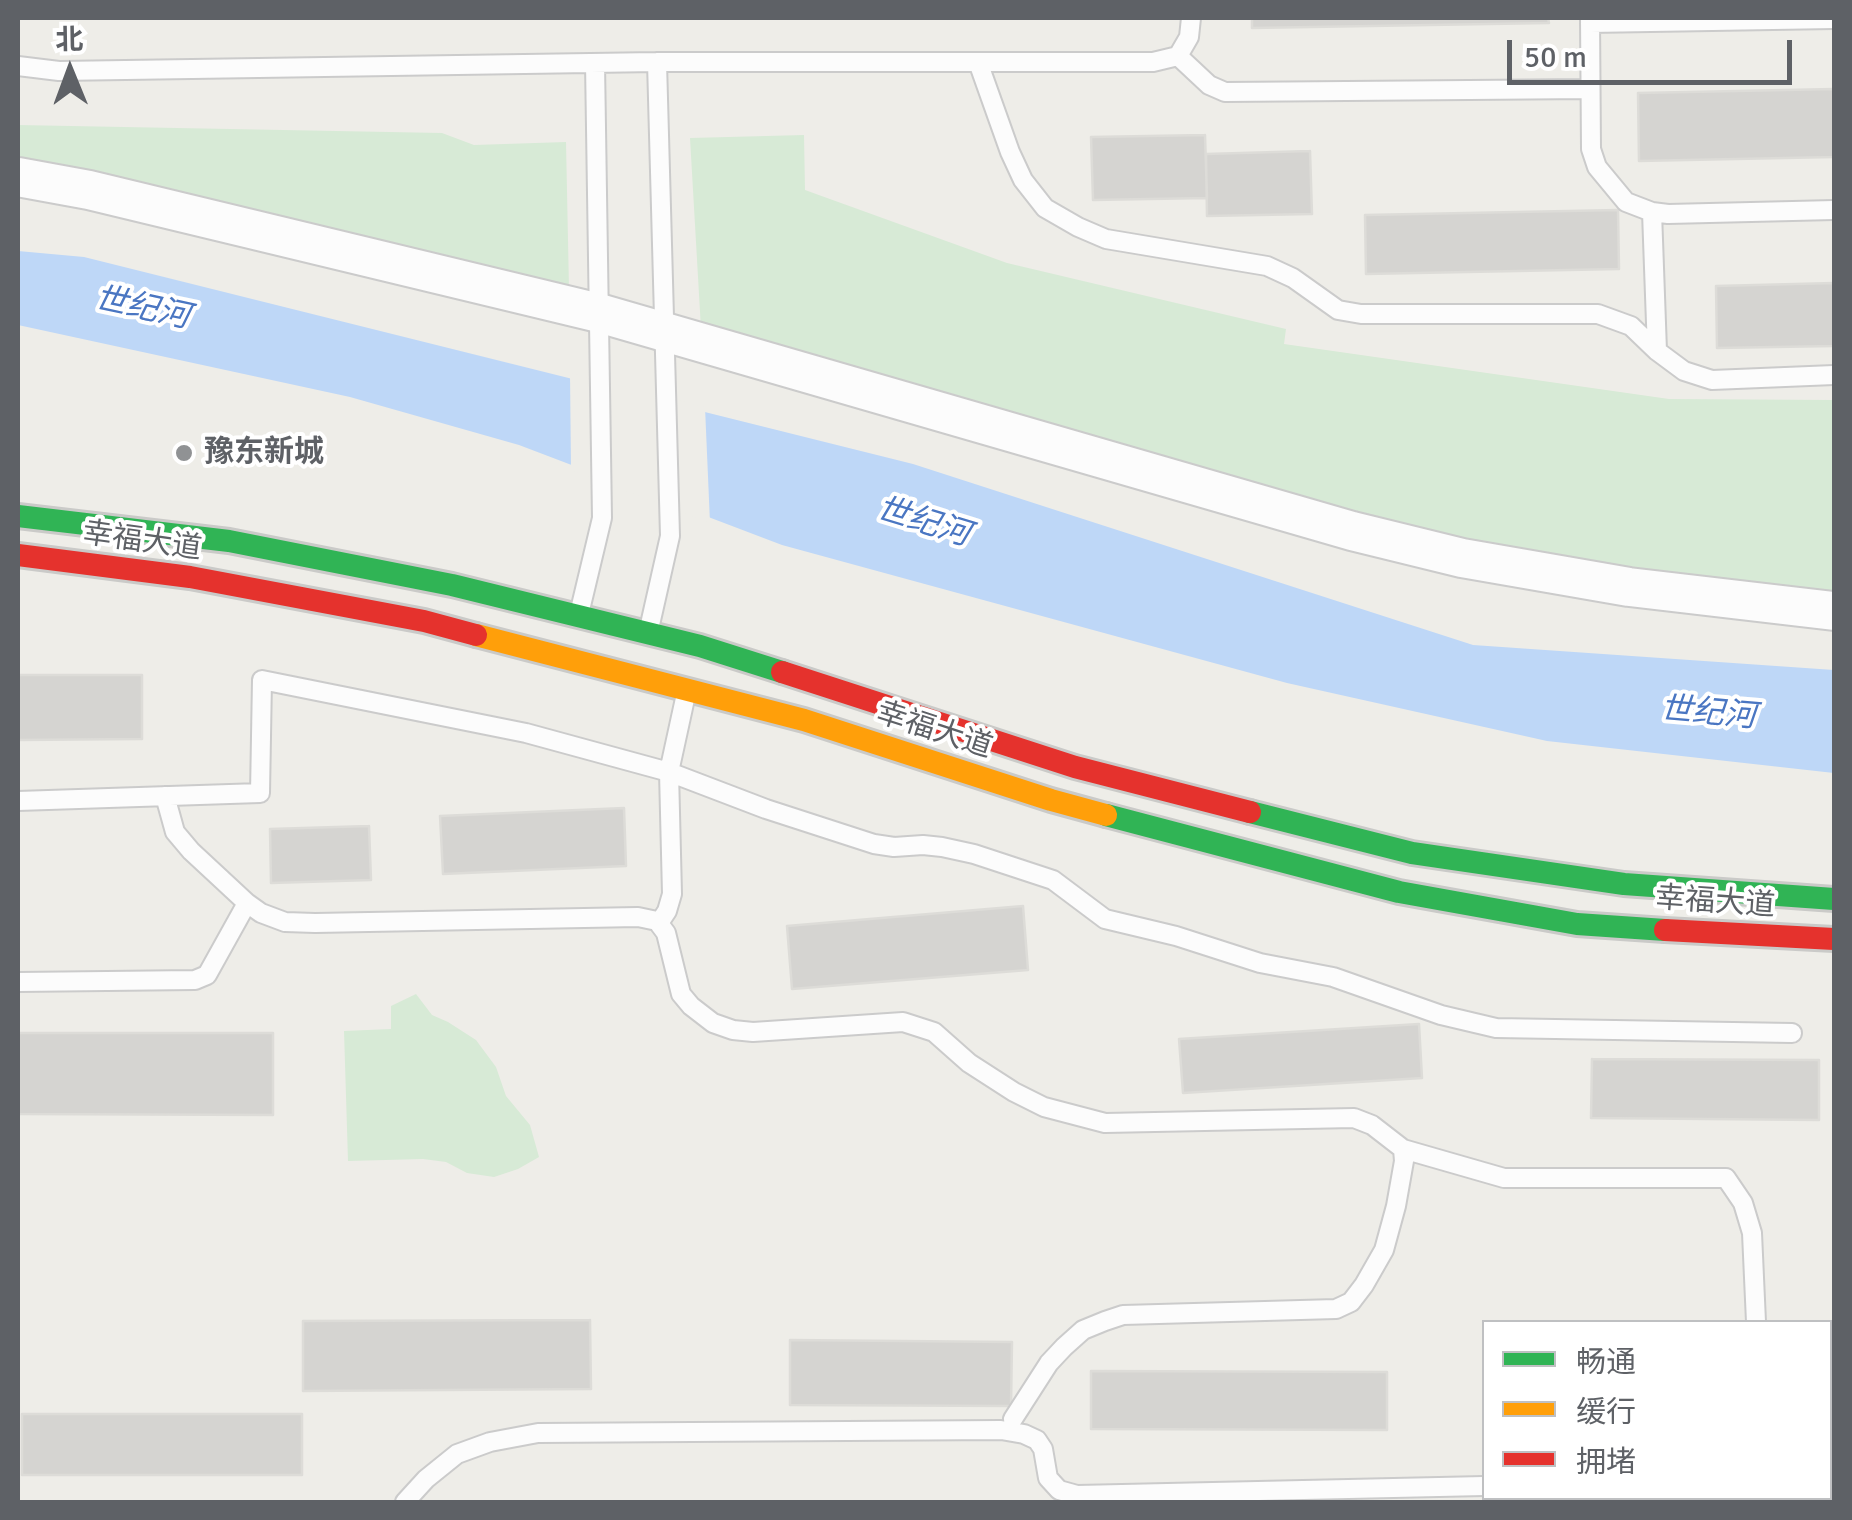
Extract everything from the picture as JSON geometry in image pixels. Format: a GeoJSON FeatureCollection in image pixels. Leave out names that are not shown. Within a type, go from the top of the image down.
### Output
{"type":"FeatureCollection","features":[{"type":"Feature","properties":{"kind":"main road","name":"幸福大道"},"geometry":{"type":"LineString","coordinates":[[18,516],[230,541],[452,585],[573,637],[694,667],[804,720],[1051,800],[1399,892],[1577,924],[1834,939]]}},
{"type":"Feature","properties":{"kind":"main road","name":"幸福大道"},"geometry":{"type":"LineString","coordinates":[[18,555],[190,578],[404,617],[573,637],[1412,854],[1624,884],[1834,899]]}},
{"type":"Feature","properties":{"kind":"street"},"geometry":{"type":"LineString","coordinates":[[18,176],[664,331],[1352,531],[1462,558],[1630,587],[1834,610]]}},
{"type":"Feature","properties":{"kind":"lane"},"geometry":{"type":"LineString","coordinates":[[18,66],[59,71],[657,62],[1152,62],[1178,56],[1189,37],[1191,18]]}},
{"type":"Feature","properties":{"kind":"lane"},"geometry":{"type":"LineString","coordinates":[[1834,18],[1590,20],[1591,150],[1597,167],[1626,202],[1668,214],[1834,210]]}},
{"type":"Feature","properties":{"kind":"lane"},"geometry":{"type":"LineString","coordinates":[[1178,56],[1209,86],[1225,92],[1590,90]]}},
{"type":"Feature","properties":{"kind":"lane"},"geometry":{"type":"LineString","coordinates":[[643,654],[670,536],[657,62]]}},
{"type":"Feature","properties":{"kind":"lane"},"geometry":{"type":"LineString","coordinates":[[978,62],[1023,180],[1044,208],[1106,239],[1267,266],[1293,278],[1338,310],[1361,314],[1598,314],[1631,326],[1684,371],[1712,380],[1834,376]]}},
{"type":"Feature","properties":{"kind":"lane"},"geometry":{"type":"LineString","coordinates":[[573,637],[602,518],[595,63]]}},
{"type":"Feature","properties":{"kind":"lane"},"geometry":{"type":"LineString","coordinates":[[1652,212],[1657,351]]}},
{"type":"Feature","properties":{"kind":"lane"},"geometry":{"type":"LineString","coordinates":[[659,923],[668,911],[672,894],[669,772],[694,667]]}},
{"type":"Feature","properties":{"kind":"lane"},"geometry":{"type":"LineString","coordinates":[[18,801],[260,794],[262,680],[526,733],[669,772],[874,844],[942,846],[974,854],[1053,880],[1105,919],[1176,936],[1260,964],[1333,977],[1441,1015],[1496,1028],[1792,1032]]}},
{"type":"Feature","properties":{"kind":"lane"},"geometry":{"type":"LineString","coordinates":[[165,796],[175,832],[191,852],[248,904],[284,922],[638,917],[659,923],[666,933],[681,994],[713,1023],[753,1032],[903,1022],[934,1032],[969,1063],[1044,1108],[1105,1124],[1354,1118],[1372,1125],[1403,1148],[1504,1178],[1726,1178],[1743,1203],[1752,1234],[1756,1320]]}},
{"type":"Feature","properties":{"kind":"lane"},"geometry":{"type":"LineString","coordinates":[[18,982],[195,980],[207,975],[248,904]]}},
{"type":"Feature","properties":{"kind":"lane"},"geometry":{"type":"LineString","coordinates":[[1012,1419],[1064,1347],[1083,1330],[1104,1321],[1123,1315],[1336,1310],[1351,1302],[1384,1250],[1396,1206],[1403,1148]]}},
{"type":"Feature","properties":{"kind":"lane"},"geometry":{"type":"LineString","coordinates":[[405,1502],[458,1454],[490,1442],[538,1433],[1001,1430],[1036,1440],[1042,1449],[1048,1478],[1059,1490],[1077,1495],[1482,1486]]}},
{"type":"Feature","properties":{"kind":"green space"},"geometry":{"type":"Polygon","coordinates":[[[18,125],[442,133],[474,145],[566,142],[569,289],[18,165],[18,125]]]}},
{"type":"Feature","properties":{"kind":"green space"},"geometry":{"type":"Polygon","coordinates":[[[804,135],[805,190],[1007,263],[1286,329],[1284,344],[1669,399],[1834,400],[1834,595],[1617,570],[1355,516],[701,329],[690,138],[804,135]]]}},
{"type":"Feature","properties":{"kind":"green space"},"geometry":{"type":"Polygon","coordinates":[[[416,994],[432,1015],[476,1040],[496,1067],[506,1096],[530,1125],[539,1157],[494,1177],[423,1159],[348,1161],[344,1031],[391,1029],[391,1006],[416,994]]]}},
{"type":"Feature","properties":{"kind":"water","name":"世纪河"},"geometry":{"type":"Polygon","coordinates":[[[18,251],[84,257],[913,464],[1473,645],[1834,670],[1834,773],[1547,741],[1287,683],[782,545],[519,445],[350,397],[18,325],[18,251]]]}},
{"type":"Feature","properties":{"kind":"pier"},"geometry":{"type":"Polygon","coordinates":[[[570,373],[705,407],[710,523],[571,470],[570,373]]]}},
{"type":"Feature","properties":{"kind":"building"},"geometry":{"type":"Polygon","coordinates":[[[1252,18],[1548,18],[1549,23],[1252,28],[1252,18]]]}},
{"type":"Feature","properties":{"kind":"building"},"geometry":{"type":"Polygon","coordinates":[[[1834,89],[1834,157],[1639,161],[1638,93],[1834,89]]]}},
{"type":"Feature","properties":{"kind":"building"},"geometry":{"type":"Polygon","coordinates":[[[1205,135],[1207,198],[1093,200],[1091,137],[1205,135]]]}},
{"type":"Feature","properties":{"kind":"building"},"geometry":{"type":"Polygon","coordinates":[[[1310,151],[1312,214],[1207,216],[1206,154],[1310,151]]]}},
{"type":"Feature","properties":{"kind":"building"},"geometry":{"type":"Polygon","coordinates":[[[1618,210],[1619,269],[1366,274],[1365,215],[1618,210]]]}},
{"type":"Feature","properties":{"kind":"building"},"geometry":{"type":"Polygon","coordinates":[[[1834,283],[1834,346],[1717,348],[1716,286],[1834,283]]]}},
{"type":"Feature","properties":{"kind":"building"},"geometry":{"type":"Polygon","coordinates":[[[18,675],[142,675],[142,739],[18,740],[18,675]]]}},
{"type":"Feature","properties":{"kind":"building"},"geometry":{"type":"Polygon","coordinates":[[[624,808],[626,866],[443,874],[440,816],[624,808]]]}},
{"type":"Feature","properties":{"kind":"building"},"geometry":{"type":"Polygon","coordinates":[[[369,826],[371,880],[271,883],[270,829],[369,826]]]}},
{"type":"Feature","properties":{"kind":"building"},"geometry":{"type":"Polygon","coordinates":[[[1023,906],[1028,970],[792,989],[787,926],[1023,906]]]}},
{"type":"Feature","properties":{"kind":"building"},"geometry":{"type":"Polygon","coordinates":[[[1419,1024],[1422,1078],[1183,1093],[1179,1039],[1419,1024]]]}},
{"type":"Feature","properties":{"kind":"building"},"geometry":{"type":"Polygon","coordinates":[[[18,1033],[273,1033],[273,1115],[18,1114],[18,1033]]]}},
{"type":"Feature","properties":{"kind":"building"},"geometry":{"type":"Polygon","coordinates":[[[1592,1059],[1819,1060],[1819,1120],[1591,1118],[1592,1059]]]}},
{"type":"Feature","properties":{"kind":"building"},"geometry":{"type":"Polygon","coordinates":[[[590,1320],[591,1389],[303,1391],[303,1321],[590,1320]]]}},
{"type":"Feature","properties":{"kind":"building"},"geometry":{"type":"Polygon","coordinates":[[[790,1340],[1012,1342],[1011,1406],[790,1405],[790,1340]]]}},
{"type":"Feature","properties":{"kind":"building"},"geometry":{"type":"Polygon","coordinates":[[[1832,1354],[1834,1354],[1832,1424],[1832,1354]]]}},
{"type":"Feature","properties":{"kind":"building"},"geometry":{"type":"Polygon","coordinates":[[[1091,1371],[1387,1372],[1387,1430],[1091,1429],[1091,1371]]]}},
{"type":"Feature","properties":{"kind":"building"},"geometry":{"type":"Polygon","coordinates":[[[22,1414],[302,1414],[302,1475],[22,1475],[22,1414]]]}},
{"type":"Feature","properties":{"kind":"traffic: fast"},"geometry":{"type":"LineString","coordinates":[[18,516],[229,541],[452,585],[700,646],[782,672]]}},
{"type":"Feature","properties":{"kind":"traffic: fast"},"geometry":{"type":"LineString","coordinates":[[1250,812],[1412,853],[1624,884],[1834,899]]}},
{"type":"Feature","properties":{"kind":"traffic: fast"},"geometry":{"type":"LineString","coordinates":[[1106,815],[1399,892],[1577,924],[1665,930]]}},
{"type":"Feature","properties":{"kind":"traffic: slow"},"geometry":{"type":"LineString","coordinates":[[476,635],[804,720],[1106,815]]}},
{"type":"Feature","properties":{"kind":"traffic: jam"},"geometry":{"type":"LineString","coordinates":[[18,555],[190,577],[424,621],[476,635]]}},
{"type":"Feature","properties":{"kind":"traffic: jam"},"geometry":{"type":"LineString","coordinates":[[782,672],[1075,767],[1250,812]]}},
{"type":"Feature","properties":{"kind":"traffic: jam"},"geometry":{"type":"LineString","coordinates":[[1665,930],[1834,939]]}},
{"type":"Feature","properties":{"kind":"place","name":"豫东新城"},"geometry":{"type":"Point","coordinates":[184,453]}}]}
